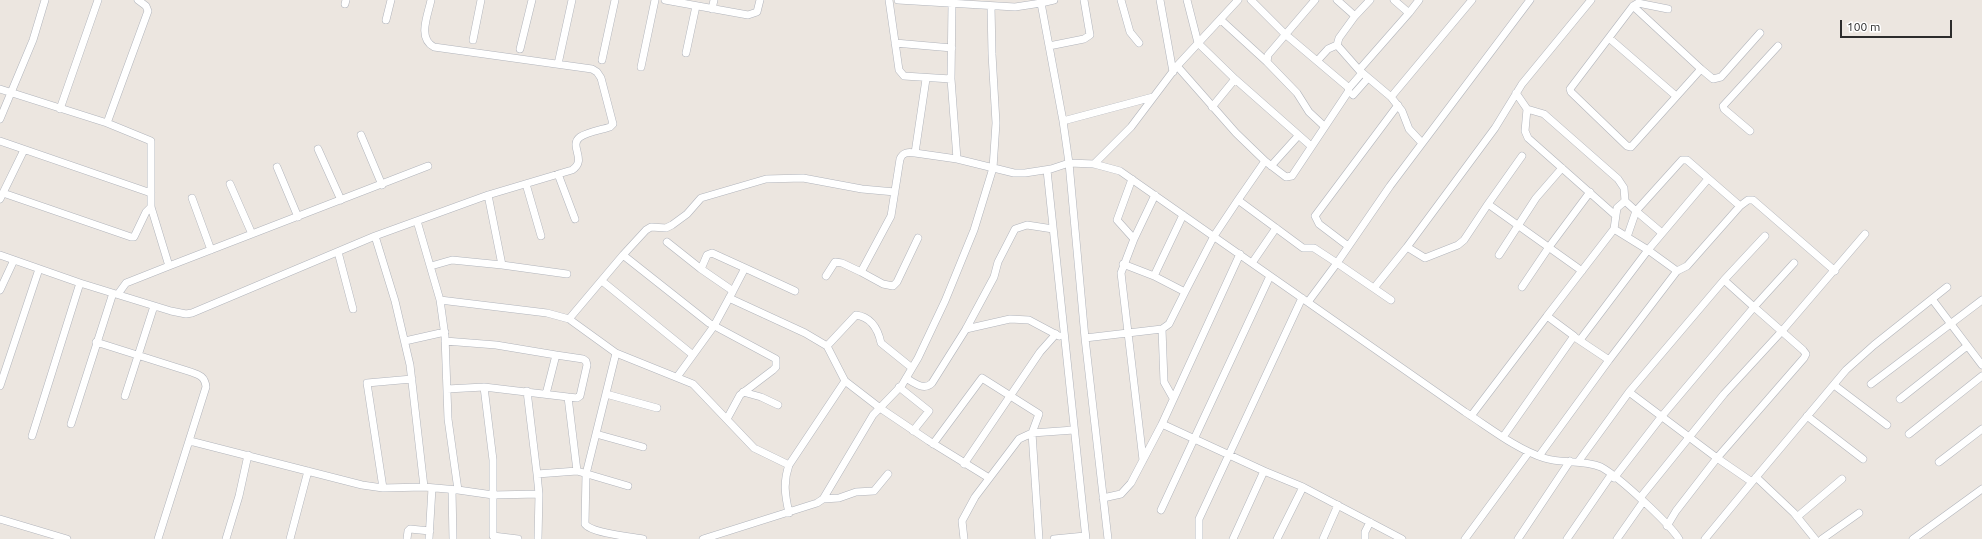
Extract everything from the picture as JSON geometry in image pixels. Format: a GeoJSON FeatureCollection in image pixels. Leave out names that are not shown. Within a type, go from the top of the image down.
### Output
{"type":"FeatureCollection","features":[{"type":"Feature","properties":{"kind":"street"},"geometry":{"type":"LineString","coordinates":[[0,119],[33,40],[45,0]]}},
{"type":"Feature","properties":{"kind":"street"},"geometry":{"type":"LineString","coordinates":[[60,109],[98,0]]}},
{"type":"Feature","properties":{"kind":"street"},"geometry":{"type":"LineString","coordinates":[[107,123],[148,11],[146,6],[138,0]]}},
{"type":"Feature","properties":{"kind":"street"},"geometry":{"type":"LineString","coordinates":[[386,20],[391,0]]}},
{"type":"Feature","properties":{"kind":"street"},"geometry":{"type":"LineString","coordinates":[[0,255],[115,294],[186,314],[192,313],[375,236],[488,195],[577,167],[578,156],[576,145],[581,137],[610,127],[613,124],[601,78],[597,72],[592,69],[434,47],[427,43],[424,35],[431,0]]}},
{"type":"Feature","properties":{"kind":"street"},"geometry":{"type":"LineString","coordinates":[[473,40],[481,0]]}},
{"type":"Feature","properties":{"kind":"street"},"geometry":{"type":"LineString","coordinates":[[520,49],[532,0]]}},
{"type":"Feature","properties":{"kind":"street"},"geometry":{"type":"LineString","coordinates":[[558,64],[572,0]]}},
{"type":"Feature","properties":{"kind":"street"},"geometry":{"type":"LineString","coordinates":[[602,60],[615,0]]}},
{"type":"Feature","properties":{"kind":"street"},"geometry":{"type":"LineString","coordinates":[[641,67],[655,0]]}},
{"type":"Feature","properties":{"kind":"street"},"geometry":{"type":"LineString","coordinates":[[667,0],[753,15],[757,12],[760,0]]}},
{"type":"Feature","properties":{"kind":"street"},"geometry":{"type":"LineString","coordinates":[[712,9],[714,0]]}},
{"type":"Feature","properties":{"kind":"street"},"geometry":{"type":"LineString","coordinates":[[889,0],[901,74],[904,76],[926,79],[951,80]]}},
{"type":"Feature","properties":{"kind":"street"},"geometry":{"type":"LineString","coordinates":[[898,0],[991,6],[1054,0]]}},
{"type":"Feature","properties":{"kind":"street"},"geometry":{"type":"LineString","coordinates":[[1049,46],[1084,39],[1090,35],[1084,0]]}},
{"type":"Feature","properties":{"kind":"street"},"geometry":{"type":"LineString","coordinates":[[1121,0],[1130,32],[1138,42]]}},
{"type":"Feature","properties":{"kind":"street"},"geometry":{"type":"LineString","coordinates":[[1160,0],[1175,69],[1265,161],[1289,178],[1361,71],[1419,0]]}},
{"type":"Feature","properties":{"kind":"street"},"geometry":{"type":"LineString","coordinates":[[1187,0],[1198,43],[1235,79],[1311,146]]}},
{"type":"Feature","properties":{"kind":"street"},"geometry":{"type":"LineString","coordinates":[[1268,62],[1268,54],[1315,0]]}},
{"type":"Feature","properties":{"kind":"street"},"geometry":{"type":"LineString","coordinates":[[1337,0],[1354,16]]}},
{"type":"Feature","properties":{"kind":"street"},"geometry":{"type":"LineString","coordinates":[[1337,45],[1339,38],[1354,16],[1370,0]]}},
{"type":"Feature","properties":{"kind":"street"},"geometry":{"type":"LineString","coordinates":[[1394,0],[1409,13]]}},
{"type":"Feature","properties":{"kind":"street"},"geometry":{"type":"LineString","coordinates":[[1391,97],[1472,0]]}},
{"type":"Feature","properties":{"kind":"street"},"geometry":{"type":"LineString","coordinates":[[1199,539],[1197,525],[1199,519],[1228,454],[1305,300],[1337,262],[1422,143],[1530,0]]}},
{"type":"Feature","properties":{"kind":"street"},"geometry":{"type":"LineString","coordinates":[[1374,288],[1407,247],[1495,128],[1516,93],[1591,0]]}},
{"type":"Feature","properties":{"kind":"street"},"geometry":{"type":"LineString","coordinates":[[1041,1],[1063,121],[1069,163],[1085,338],[1108,539]]}},
{"type":"Feature","properties":{"kind":"street"},"geometry":{"type":"LineString","coordinates":[[1094,164],[1117,142],[1175,69],[1221,20],[1236,1]]}},
{"type":"Feature","properties":{"kind":"street"},"geometry":{"type":"LineString","coordinates":[[1254,1],[1285,34],[1318,60],[1349,88]]}},
{"type":"Feature","properties":{"kind":"street"},"geometry":{"type":"LineString","coordinates":[[1668,8],[1638,3],[1633,6],[1570,89],[1571,92],[1627,146],[1631,147],[1701,69]]}},
{"type":"Feature","properties":{"kind":"street"},"geometry":{"type":"LineString","coordinates":[[952,4],[951,80],[956,159]]}},
{"type":"Feature","properties":{"kind":"street"},"geometry":{"type":"LineString","coordinates":[[686,53],[696,6]]}},
{"type":"Feature","properties":{"kind":"street"},"geometry":{"type":"LineString","coordinates":[[703,539],[788,513],[817,503],[823,499],[873,415],[900,388],[912,368],[944,301],[974,230],[993,168],[996,123],[991,6]]}},
{"type":"Feature","properties":{"kind":"street"},"geometry":{"type":"LineString","coordinates":[[1633,6],[1713,79],[1721,77],[1760,33]]}},
{"type":"Feature","properties":{"kind":"street"},"geometry":{"type":"LineString","coordinates":[[1221,20],[1268,62],[1297,93],[1309,112],[1324,126]]}},
{"type":"Feature","properties":{"kind":"street"},"geometry":{"type":"LineString","coordinates":[[1609,38],[1676,96]]}},
{"type":"Feature","properties":{"kind":"street"},"geometry":{"type":"LineString","coordinates":[[895,43],[952,48]]}},
{"type":"Feature","properties":{"kind":"street"},"geometry":{"type":"LineString","coordinates":[[1318,60],[1328,49],[1337,45]]}},
{"type":"Feature","properties":{"kind":"street"},"geometry":{"type":"LineString","coordinates":[[1337,45],[1368,78],[1391,97],[1398,105],[1409,129],[1422,143]]}},
{"type":"Feature","properties":{"kind":"street"},"geometry":{"type":"LineString","coordinates":[[1750,131],[1724,109],[1723,106],[1778,46]]}},
{"type":"Feature","properties":{"kind":"street"},"geometry":{"type":"LineString","coordinates":[[1353,95],[1368,78]]}},
{"type":"Feature","properties":{"kind":"street"},"geometry":{"type":"LineString","coordinates":[[915,153],[926,79]]}},
{"type":"Feature","properties":{"kind":"street"},"geometry":{"type":"LineString","coordinates":[[1212,107],[1235,79]]}},
{"type":"Feature","properties":{"kind":"street"},"geometry":{"type":"LineString","coordinates":[[0,89],[107,123],[151,141],[151,207],[170,266]]}},
{"type":"Feature","properties":{"kind":"street"},"geometry":{"type":"LineString","coordinates":[[1471,416],[1614,229],[1617,208],[1624,200],[1624,188],[1618,179],[1544,114],[1527,109],[1516,93]]}},
{"type":"Feature","properties":{"kind":"street"},"geometry":{"type":"LineString","coordinates":[[1063,121],[1153,97]]}},
{"type":"Feature","properties":{"kind":"street"},"geometry":{"type":"LineString","coordinates":[[1348,246],[1319,224],[1315,216],[1398,105]]}},
{"type":"Feature","properties":{"kind":"street"},"geometry":{"type":"LineString","coordinates":[[1527,109],[1525,131],[1528,138],[1615,215]]}},
{"type":"Feature","properties":{"kind":"street"},"geometry":{"type":"LineString","coordinates":[[361,135],[382,185]]}},
{"type":"Feature","properties":{"kind":"street"},"geometry":{"type":"LineString","coordinates":[[1271,166],[1298,136]]}},
{"type":"Feature","properties":{"kind":"street"},"geometry":{"type":"LineString","coordinates":[[0,141],[151,193]]}},
{"type":"Feature","properties":{"kind":"street"},"geometry":{"type":"LineString","coordinates":[[318,149],[341,200]]}},
{"type":"Feature","properties":{"kind":"street"},"geometry":{"type":"LineString","coordinates":[[24,150],[2,196],[131,237],[134,237],[143,216],[151,207]]}},
{"type":"Feature","properties":{"kind":"street"},"geometry":{"type":"LineString","coordinates":[[860,272],[891,216],[902,155],[906,152],[956,159],[1014,173],[1049,169],[1060,167],[1069,163],[1094,164],[1120,171],[1471,416],[1504,437],[1529,452],[1545,458],[1578,462],[1601,468],[1642,500],[1667,526],[1675,537]]}},
{"type":"Feature","properties":{"kind":"street"},"geometry":{"type":"LineString","coordinates":[[1407,247],[1425,258],[1458,245],[1464,240],[1522,156]]}},
{"type":"Feature","properties":{"kind":"street"},"geometry":{"type":"LineString","coordinates":[[1627,237],[1636,211],[1682,160],[1687,160],[1740,206]]}},
{"type":"Feature","properties":{"kind":"street"},"geometry":{"type":"LineString","coordinates":[[1085,338],[1162,329],[1169,324],[1214,236],[1265,161]]}},
{"type":"Feature","properties":{"kind":"street"},"geometry":{"type":"LineString","coordinates":[[71,424],[96,342],[115,294],[126,283],[428,166]]}},
{"type":"Feature","properties":{"kind":"street"},"geometry":{"type":"LineString","coordinates":[[277,168],[298,217]]}},
{"type":"Feature","properties":{"kind":"street"},"geometry":{"type":"LineString","coordinates":[[1499,255],[1536,198],[1562,168]]}},
{"type":"Feature","properties":{"kind":"street"},"geometry":{"type":"LineString","coordinates":[[1049,169],[1053,229],[1085,538],[1054,539]]}},
{"type":"Feature","properties":{"kind":"street"},"geometry":{"type":"LineString","coordinates":[[558,174],[575,219]]}},
{"type":"Feature","properties":{"kind":"street"},"geometry":{"type":"LineString","coordinates":[[569,319],[646,230],[652,227],[666,228],[672,225],[687,214],[701,198],[766,179],[803,178],[862,189],[895,192]]}},
{"type":"Feature","properties":{"kind":"street"},"geometry":{"type":"LineString","coordinates":[[1132,179],[1117,220],[1134,239]]}},
{"type":"Feature","properties":{"kind":"street"},"geometry":{"type":"LineString","coordinates":[[1504,437],[1577,338],[1708,179]]}},
{"type":"Feature","properties":{"kind":"street"},"geometry":{"type":"LineString","coordinates":[[230,184],[252,234]]}},
{"type":"Feature","properties":{"kind":"street"},"geometry":{"type":"LineString","coordinates":[[526,184],[541,236]]}},
{"type":"Feature","properties":{"kind":"street"},"geometry":{"type":"LineString","coordinates":[[1522,288],[1549,247],[1590,192]]}},
{"type":"Feature","properties":{"kind":"street"},"geometry":{"type":"LineString","coordinates":[[488,195],[502,265]]}},
{"type":"Feature","properties":{"kind":"street"},"geometry":{"type":"LineString","coordinates":[[1143,460],[1121,273],[1123,264],[1155,195]]}},
{"type":"Feature","properties":{"kind":"street"},"geometry":{"type":"LineString","coordinates":[[192,198],[211,250]]}},
{"type":"Feature","properties":{"kind":"street"},"geometry":{"type":"LineString","coordinates":[[1238,200],[1303,248],[1314,248],[1337,262],[1391,300]]}},
{"type":"Feature","properties":{"kind":"street"},"geometry":{"type":"LineString","coordinates":[[1624,200],[1662,233]]}},
{"type":"Feature","properties":{"kind":"street"},"geometry":{"type":"LineString","coordinates":[[1539,456],[1609,360],[1677,271],[1687,266],[1740,206],[1748,200],[1753,200],[1834,271]]}},
{"type":"Feature","properties":{"kind":"street"},"geometry":{"type":"LineString","coordinates":[[1488,204],[1582,271]]}},
{"type":"Feature","properties":{"kind":"street"},"geometry":{"type":"LineString","coordinates":[[1154,276],[1183,215]]}},
{"type":"Feature","properties":{"kind":"street"},"geometry":{"type":"LineString","coordinates":[[417,221],[440,300],[445,332],[448,419],[455,490],[453,539]]}},
{"type":"Feature","properties":{"kind":"street"},"geometry":{"type":"LineString","coordinates":[[906,378],[921,387],[930,386],[951,355],[966,329],[994,277],[998,262],[1015,229],[1027,224],[1053,229]]}},
{"type":"Feature","properties":{"kind":"street"},"geometry":{"type":"LineString","coordinates":[[1252,262],[1276,228]]}},
{"type":"Feature","properties":{"kind":"street"},"geometry":{"type":"LineString","coordinates":[[1614,229],[1648,250],[1677,271]]}},
{"type":"Feature","properties":{"kind":"street"},"geometry":{"type":"LineString","coordinates":[[1617,539],[1642,500],[1689,437],[1724,394],[1782,331],[1865,234]]}},
{"type":"Feature","properties":{"kind":"street"},"geometry":{"type":"LineString","coordinates":[[375,236],[395,301],[405,341],[412,379],[424,487]]}},
{"type":"Feature","properties":{"kind":"street"},"geometry":{"type":"LineString","coordinates":[[1578,462],[1629,392],[1724,280],[1765,236]]}},
{"type":"Feature","properties":{"kind":"street"},"geometry":{"type":"LineString","coordinates":[[826,276],[835,262],[842,263],[883,284],[893,286],[897,282],[918,238]]}},
{"type":"Feature","properties":{"kind":"street"},"geometry":{"type":"LineString","coordinates":[[667,242],[701,269],[733,291]]}},
{"type":"Feature","properties":{"kind":"street"},"geometry":{"type":"LineString","coordinates":[[338,252],[353,309]]}},
{"type":"Feature","properties":{"kind":"street"},"geometry":{"type":"LineString","coordinates":[[701,269],[707,255],[712,252],[795,291]]}},
{"type":"Feature","properties":{"kind":"street"},"geometry":{"type":"LineString","coordinates":[[1103,498],[1121,494],[1131,483],[1162,424],[1240,254]]}},
{"type":"Feature","properties":{"kind":"street"},"geometry":{"type":"LineString","coordinates":[[623,255],[714,326],[776,359],[776,367],[743,392],[737,399],[727,419]]}},
{"type":"Feature","properties":{"kind":"street"},"geometry":{"type":"LineString","coordinates":[[0,290],[14,260]]}},
{"type":"Feature","properties":{"kind":"street"},"geometry":{"type":"LineString","coordinates":[[431,266],[452,260],[567,274]]}},
{"type":"Feature","properties":{"kind":"street"},"geometry":{"type":"LineString","coordinates":[[1567,539],[1613,476],[1662,416],[1754,307],[1794,263]]}},
{"type":"Feature","properties":{"kind":"street"},"geometry":{"type":"LineString","coordinates":[[1123,264],[1154,276],[1185,292]]}},
{"type":"Feature","properties":{"kind":"street"},"geometry":{"type":"LineString","coordinates":[[677,378],[714,326],[745,268]]}},
{"type":"Feature","properties":{"kind":"street"},"geometry":{"type":"LineString","coordinates":[[0,386],[39,269]]}},
{"type":"Feature","properties":{"kind":"street"},"geometry":{"type":"LineString","coordinates":[[1161,510],[1193,438],[1270,276]]}},
{"type":"Feature","properties":{"kind":"street"},"geometry":{"type":"LineString","coordinates":[[1667,526],[1676,510],[1717,458],[1806,354],[1724,280]]}},
{"type":"Feature","properties":{"kind":"street"},"geometry":{"type":"LineString","coordinates":[[602,281],[693,355]]}},
{"type":"Feature","properties":{"kind":"street"},"geometry":{"type":"LineString","coordinates":[[32,436],[80,282]]}},
{"type":"Feature","properties":{"kind":"street"},"geometry":{"type":"LineString","coordinates":[[1705,539],[1846,370],[1874,345],[1947,287]]}},
{"type":"Feature","properties":{"kind":"street"},"geometry":{"type":"LineString","coordinates":[[729,298],[805,333],[827,346],[845,381],[880,408],[914,431],[964,464],[989,478]]}},
{"type":"Feature","properties":{"kind":"street"},"geometry":{"type":"LineString","coordinates":[[1932,299],[1967,346],[1979,354],[1982,365]]}},
{"type":"Feature","properties":{"kind":"street"},"geometry":{"type":"LineString","coordinates":[[440,300],[547,312],[569,319],[616,353],[693,384],[754,448],[789,465]]}},
{"type":"Feature","properties":{"kind":"street"},"geometry":{"type":"LineString","coordinates":[[1871,384],[1982,300]]}},
{"type":"Feature","properties":{"kind":"street"},"geometry":{"type":"LineString","coordinates":[[125,396],[154,306]]}},
{"type":"Feature","properties":{"kind":"street"},"geometry":{"type":"LineString","coordinates":[[827,346],[856,315],[862,316],[876,326],[879,331],[881,343],[912,368]]}},
{"type":"Feature","properties":{"kind":"street"},"geometry":{"type":"LineString","coordinates":[[1547,316],[1609,360]]}},
{"type":"Feature","properties":{"kind":"street"},"geometry":{"type":"LineString","coordinates":[[966,329],[1010,319],[1029,320],[1065,339]]}},
{"type":"Feature","properties":{"kind":"street"},"geometry":{"type":"LineString","coordinates":[[1162,329],[1164,382],[1174,398]]}},
{"type":"Feature","properties":{"kind":"street"},"geometry":{"type":"LineString","coordinates":[[405,341],[445,332]]}},
{"type":"Feature","properties":{"kind":"street"},"geometry":{"type":"LineString","coordinates":[[964,464],[1044,345],[1056,334]]}},
{"type":"Feature","properties":{"kind":"street"},"geometry":{"type":"LineString","coordinates":[[445,340],[496,345],[582,359],[586,361],[588,365],[580,396],[577,398],[484,387],[447,389]]}},
{"type":"Feature","properties":{"kind":"street"},"geometry":{"type":"LineString","coordinates":[[96,342],[191,372],[201,376],[205,380],[206,387],[158,539]]}},
{"type":"Feature","properties":{"kind":"street"},"geometry":{"type":"LineString","coordinates":[[1900,399],[1967,346]]}},
{"type":"Feature","properties":{"kind":"street"},"geometry":{"type":"LineString","coordinates":[[616,353],[586,474],[585,518],[587,527],[643,539]]}},
{"type":"Feature","properties":{"kind":"street"},"geometry":{"type":"LineString","coordinates":[[546,394],[556,355]]}},
{"type":"Feature","properties":{"kind":"street"},"geometry":{"type":"LineString","coordinates":[[1909,434],[1982,376]]}},
{"type":"Feature","properties":{"kind":"street"},"geometry":{"type":"LineString","coordinates":[[934,444],[982,378],[1039,414],[1032,433],[1039,539]]}},
{"type":"Feature","properties":{"kind":"street"},"geometry":{"type":"LineString","coordinates":[[383,488],[367,383],[412,379]]}},
{"type":"Feature","properties":{"kind":"street"},"geometry":{"type":"LineString","coordinates":[[788,513],[784,493],[784,479],[789,465],[845,381]]}},
{"type":"Feature","properties":{"kind":"street"},"geometry":{"type":"LineString","coordinates":[[1834,385],[1887,425]]}},
{"type":"Feature","properties":{"kind":"street"},"geometry":{"type":"LineString","coordinates":[[484,387],[493,460],[493,538],[518,539]]}},
{"type":"Feature","properties":{"kind":"street"},"geometry":{"type":"LineString","coordinates":[[900,388],[929,411],[914,431]]}},
{"type":"Feature","properties":{"kind":"street"},"geometry":{"type":"LineString","coordinates":[[528,391],[539,494],[538,539]]}},
{"type":"Feature","properties":{"kind":"street"},"geometry":{"type":"LineString","coordinates":[[743,392],[761,397],[778,405]]}},
{"type":"Feature","properties":{"kind":"street"},"geometry":{"type":"LineString","coordinates":[[1629,392],[1717,458],[1754,480],[1797,517],[1815,539]]}},
{"type":"Feature","properties":{"kind":"street"},"geometry":{"type":"LineString","coordinates":[[606,394],[657,408]]}},
{"type":"Feature","properties":{"kind":"street"},"geometry":{"type":"LineString","coordinates":[[568,397],[577,471]]}},
{"type":"Feature","properties":{"kind":"street"},"geometry":{"type":"LineString","coordinates":[[1807,416],[1863,459]]}},
{"type":"Feature","properties":{"kind":"street"},"geometry":{"type":"LineString","coordinates":[[1162,424],[1303,487],[1402,539]]}},
{"type":"Feature","properties":{"kind":"street"},"geometry":{"type":"LineString","coordinates":[[1939,462],[1982,429]]}},
{"type":"Feature","properties":{"kind":"street"},"geometry":{"type":"LineString","coordinates":[[964,539],[962,521],[975,497],[1019,439],[1032,433],[1074,430]]}},
{"type":"Feature","properties":{"kind":"street"},"geometry":{"type":"LineString","coordinates":[[596,434],[643,447]]}},
{"type":"Feature","properties":{"kind":"street"},"geometry":{"type":"LineString","coordinates":[[190,441],[362,485],[383,488],[424,487],[493,495],[539,494]]}},
{"type":"Feature","properties":{"kind":"street"},"geometry":{"type":"LineString","coordinates":[[1465,539],[1529,452]]}},
{"type":"Feature","properties":{"kind":"street"},"geometry":{"type":"LineString","coordinates":[[226,539],[239,496],[248,456]]}},
{"type":"Feature","properties":{"kind":"street"},"geometry":{"type":"LineString","coordinates":[[1518,539],[1570,461]]}},
{"type":"Feature","properties":{"kind":"street"},"geometry":{"type":"LineString","coordinates":[[1233,539],[1264,470]]}},
{"type":"Feature","properties":{"kind":"street"},"geometry":{"type":"LineString","coordinates":[[291,539],[308,471]]}},
{"type":"Feature","properties":{"kind":"street"},"geometry":{"type":"LineString","coordinates":[[537,474],[577,471],[628,486]]}},
{"type":"Feature","properties":{"kind":"street"},"geometry":{"type":"LineString","coordinates":[[823,499],[839,498],[856,492],[874,491],[888,474]]}},
{"type":"Feature","properties":{"kind":"street"},"geometry":{"type":"LineString","coordinates":[[1797,517],[1842,479]]}},
{"type":"Feature","properties":{"kind":"street"},"geometry":{"type":"LineString","coordinates":[[1277,539],[1303,487]]}},
{"type":"Feature","properties":{"kind":"street"},"geometry":{"type":"LineString","coordinates":[[429,539],[432,488]]}},
{"type":"Feature","properties":{"kind":"street"},"geometry":{"type":"LineString","coordinates":[[1913,539],[1982,489]]}},
{"type":"Feature","properties":{"kind":"street"},"geometry":{"type":"LineString","coordinates":[[1324,539],[1338,505]]}},
{"type":"Feature","properties":{"kind":"street"},"geometry":{"type":"LineString","coordinates":[[1822,539],[1859,513]]}},
{"type":"Feature","properties":{"kind":"street"},"geometry":{"type":"LineString","coordinates":[[0,519],[66,539]]}},
{"type":"Feature","properties":{"kind":"street"},"geometry":{"type":"LineString","coordinates":[[1365,539],[1365,532],[1370,522]]}},
{"type":"Feature","properties":{"kind":"street"},"geometry":{"type":"LineString","coordinates":[[407,539],[408,531],[410,529],[430,531]]}}]}
